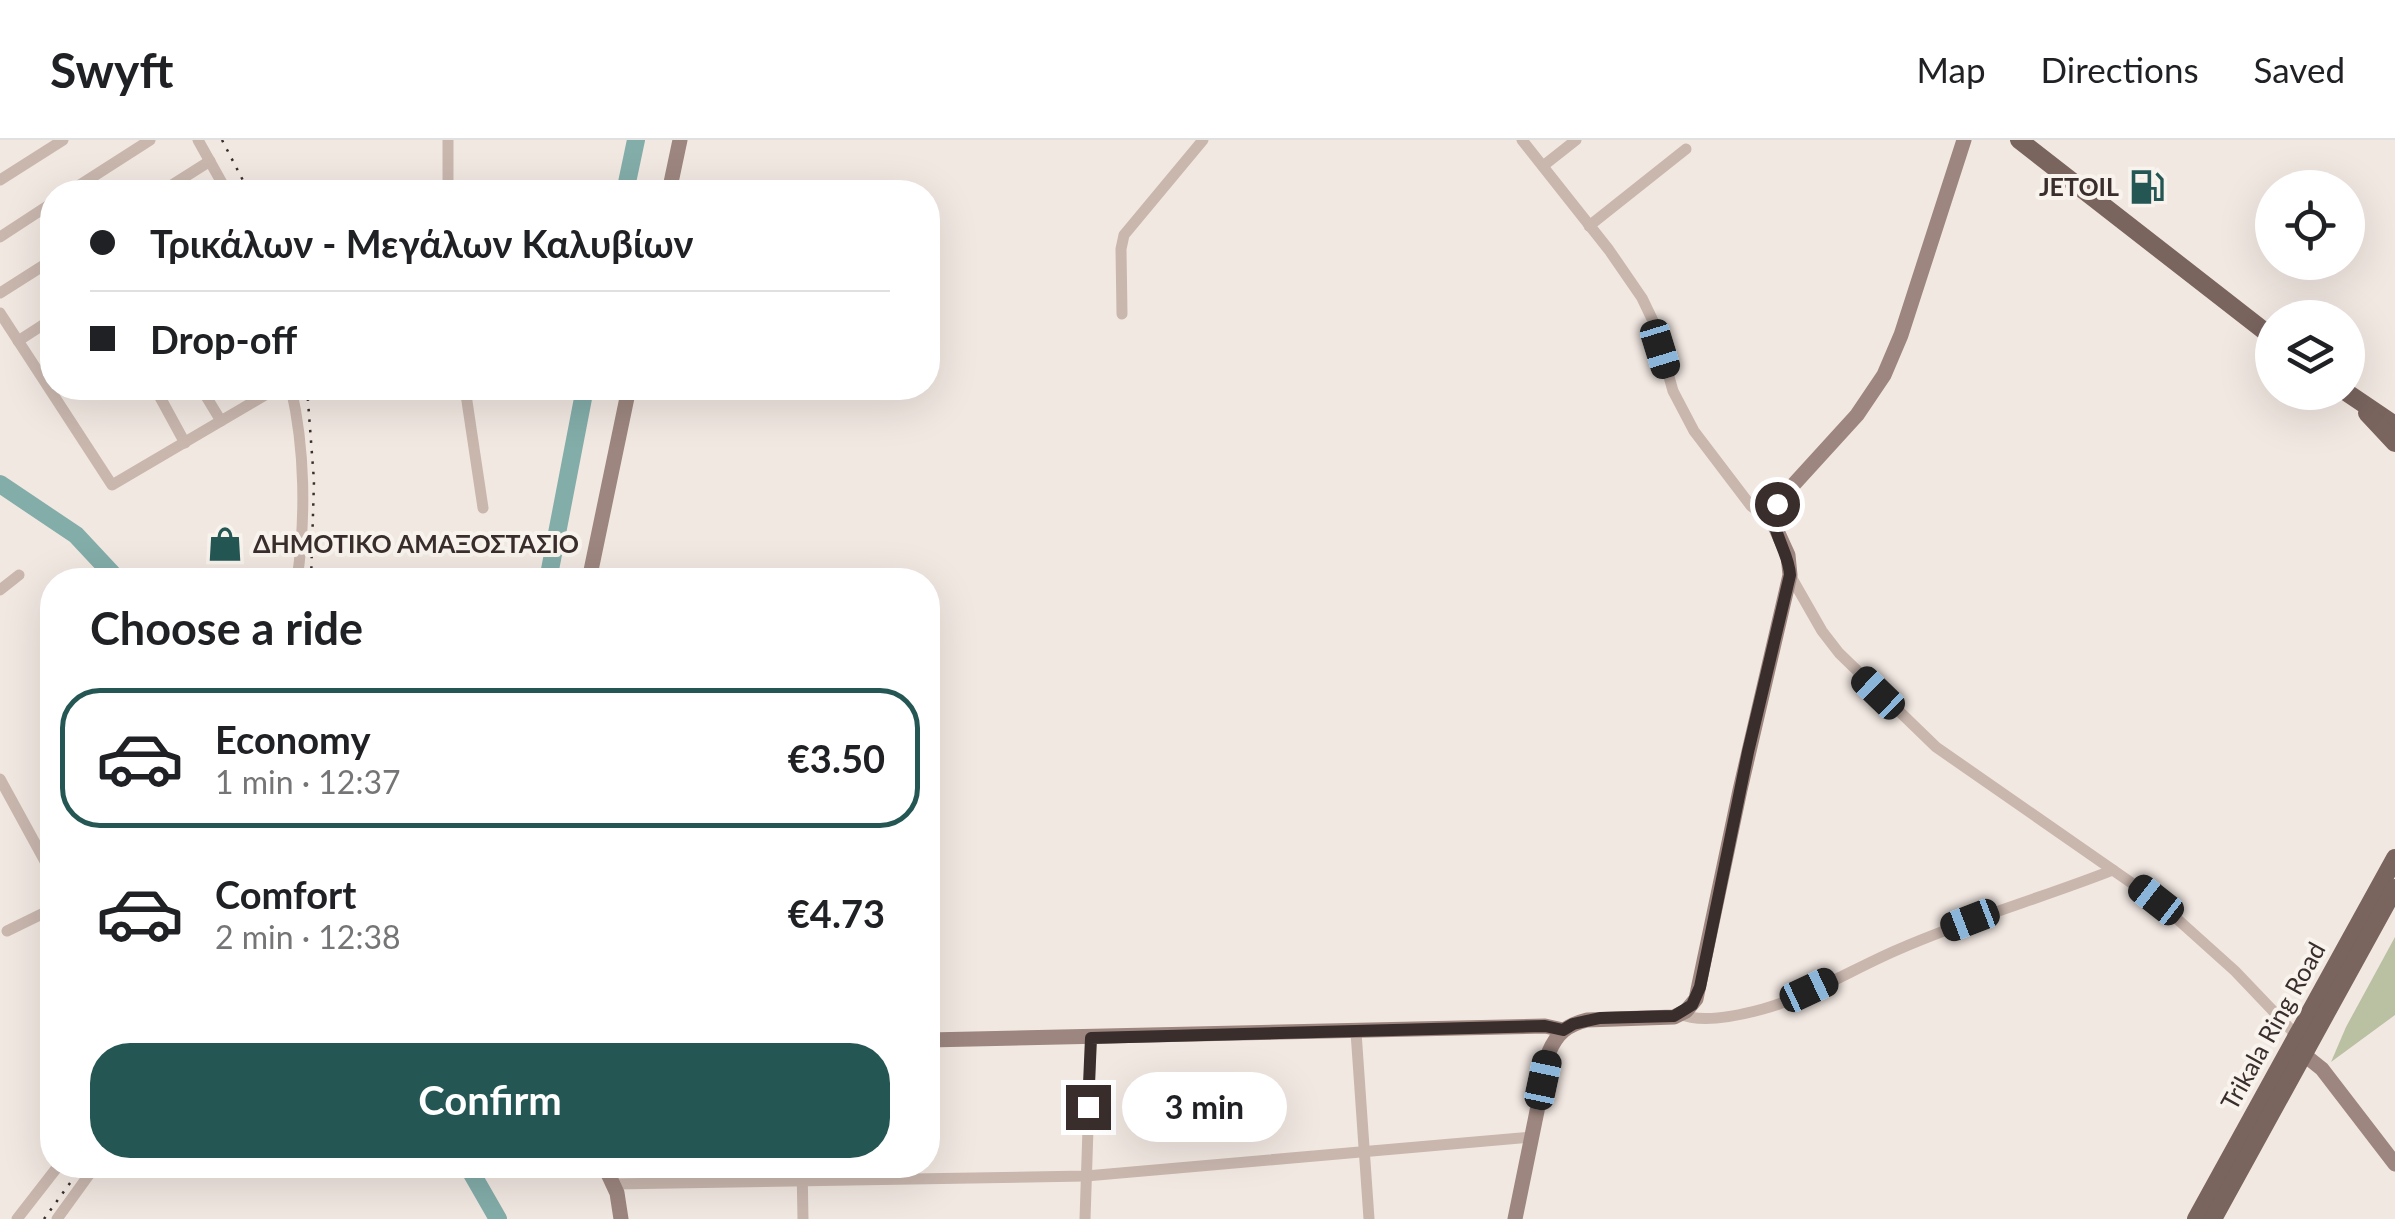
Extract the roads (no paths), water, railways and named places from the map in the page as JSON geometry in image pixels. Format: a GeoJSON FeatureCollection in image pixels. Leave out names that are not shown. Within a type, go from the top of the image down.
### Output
{"type":"FeatureCollection","features":[{"type":"Feature","properties":{"kind":"main road"},"geometry":{"type":"LineString","coordinates":[[2019,140],[2255,324]]}},
{"type":"Feature","properties":{"kind":"main road"},"geometry":{"type":"LineString","coordinates":[[2365,406],[2395,425]]}},
{"type":"Feature","properties":{"kind":"main road"},"geometry":{"type":"LineString","coordinates":[[2364,410],[2395,443]]}},
{"type":"Feature","properties":{"kind":"main road","name":"Trikala Ring Road"},"geometry":{"type":"LineString","coordinates":[[2212,1219],[2395,858]]}},
{"type":"Feature","properties":{"kind":"main road","name":"Trikala Ring Road"},"geometry":{"type":"LineString","coordinates":[[2196,1219],[2395,888]]}},
{"type":"Feature","properties":{"kind":"street"},"geometry":{"type":"LineString","coordinates":[[0,180],[63,140]]}},
{"type":"Feature","properties":{"kind":"street"},"geometry":{"type":"LineString","coordinates":[[88,180],[150,140]]}},
{"type":"Feature","properties":{"kind":"street"},"geometry":{"type":"LineString","coordinates":[[198,140],[220,180]]}},
{"type":"Feature","properties":{"kind":"street"},"geometry":{"type":"LineString","coordinates":[[448,140],[448,180]]}},
{"type":"Feature","properties":{"kind":"street"},"geometry":{"type":"LineString","coordinates":[[672,180],[680,140]]}},
{"type":"Feature","properties":{"kind":"street"},"geometry":{"type":"LineString","coordinates":[[1122,314],[1120,249],[1124,235],[1203,140]]}},
{"type":"Feature","properties":{"kind":"street"},"geometry":{"type":"LineString","coordinates":[[1522,140],[1642,298],[1654,323],[1673,391],[1694,430],[1751,506],[1773,522],[1788,555],[1790,575],[1748,752],[1700,987],[1692,1005],[1680,1014]]}},
{"type":"Feature","properties":{"kind":"street"},"geometry":{"type":"LineString","coordinates":[[1543,166],[1576,140]]}},
{"type":"Feature","properties":{"kind":"street"},"geometry":{"type":"LineString","coordinates":[[1773,522],[1777,504],[1858,415],[1884,376],[1964,140]]}},
{"type":"Feature","properties":{"kind":"street"},"geometry":{"type":"LineString","coordinates":[[1589,226],[1686,149]]}},
{"type":"Feature","properties":{"kind":"street"},"geometry":{"type":"LineString","coordinates":[[181,180],[210,162]]}},
{"type":"Feature","properties":{"kind":"street"},"geometry":{"type":"LineString","coordinates":[[0,238],[40,212]]}},
{"type":"Feature","properties":{"kind":"street"},"geometry":{"type":"LineString","coordinates":[[0,293],[40,268]]}},
{"type":"Feature","properties":{"kind":"street"},"geometry":{"type":"LineString","coordinates":[[0,313],[40,367]]}},
{"type":"Feature","properties":{"kind":"street"},"geometry":{"type":"LineString","coordinates":[[18,341],[40,327]]}},
{"type":"Feature","properties":{"kind":"street"},"geometry":{"type":"LineString","coordinates":[[62,400],[112,485],[257,400]]}},
{"type":"Feature","properties":{"kind":"street"},"geometry":{"type":"LineString","coordinates":[[161,400],[185,443]]}},
{"type":"Feature","properties":{"kind":"street"},"geometry":{"type":"LineString","coordinates":[[208,400],[221,421]]}},
{"type":"Feature","properties":{"kind":"street"},"geometry":{"type":"LineString","coordinates":[[293,400],[302,484],[298,568]]}},
{"type":"Feature","properties":{"kind":"street"},"geometry":{"type":"LineString","coordinates":[[467,400],[483,508]]}},
{"type":"Feature","properties":{"kind":"street"},"geometry":{"type":"LineString","coordinates":[[591,568],[626,400]]}},
{"type":"Feature","properties":{"kind":"street"},"geometry":{"type":"LineString","coordinates":[[0,590],[20,574]]}},
{"type":"Feature","properties":{"kind":"street"},"geometry":{"type":"LineString","coordinates":[[1790,575],[1808,610],[1839,653],[1936,746],[2156,900],[2218,954],[2322,1069],[2395,1164]]}},
{"type":"Feature","properties":{"kind":"street"},"geometry":{"type":"LineString","coordinates":[[0,780],[40,852]]}},
{"type":"Feature","properties":{"kind":"street"},"geometry":{"type":"LineString","coordinates":[[1516,1219],[1549,1052],[1563,1030],[1587,1020],[1680,1014],[1695,1018],[1764,1009],[1943,931],[2113,870]]}},
{"type":"Feature","properties":{"kind":"street"},"geometry":{"type":"LineString","coordinates":[[8,931],[40,915]]}},
{"type":"Feature","properties":{"kind":"street"},"geometry":{"type":"LineString","coordinates":[[940,1040],[1545,1026],[1563,1030]]}},
{"type":"Feature","properties":{"kind":"street"},"geometry":{"type":"LineString","coordinates":[[1356,1032],[1368,1219]]}},
{"type":"Feature","properties":{"kind":"street"},"geometry":{"type":"LineString","coordinates":[[1084,1219],[1091,1038]]}},
{"type":"Feature","properties":{"kind":"street"},"geometry":{"type":"LineString","coordinates":[[940,1178],[1086,1176],[1532,1137]]}},
{"type":"Feature","properties":{"kind":"street"},"geometry":{"type":"LineString","coordinates":[[18,1219],[49,1178]]}},
{"type":"Feature","properties":{"kind":"street"},"geometry":{"type":"LineString","coordinates":[[57,1219],[87,1178]]}},
{"type":"Feature","properties":{"kind":"street"},"geometry":{"type":"LineString","coordinates":[[611,1178],[621,1219]]}},
{"type":"Feature","properties":{"kind":"street"},"geometry":{"type":"LineString","coordinates":[[614,1184],[897,1178]]}},
{"type":"Feature","properties":{"kind":"street"},"geometry":{"type":"LineString","coordinates":[[802,1179],[803,1219]]}},
{"type":"Feature","properties":{"kind":"waterway"},"geometry":{"type":"LineString","coordinates":[[628,180],[636,140]]}},
{"type":"Feature","properties":{"kind":"waterway"},"geometry":{"type":"LineString","coordinates":[[550,568],[583,400]]}},
{"type":"Feature","properties":{"kind":"waterway"},"geometry":{"type":"LineString","coordinates":[[0,484],[76,535],[107,568]]}},
{"type":"Feature","properties":{"kind":"waterway"},"geometry":{"type":"LineString","coordinates":[[474,1178],[498,1219]]}},
{"type":"Feature","properties":{"kind":"railway"},"geometry":{"type":"LineString","coordinates":[[222,140],[243,180]]}},
{"type":"Feature","properties":{"kind":"railway"},"geometry":{"type":"LineString","coordinates":[[308,400],[314,481],[311,568]]}},
{"type":"Feature","properties":{"kind":"railway"},"geometry":{"type":"LineString","coordinates":[[44,1219],[74,1178]]}},
{"type":"Feature","properties":{"kind":"place","name":"JETOIL"},"geometry":{"type":"Point","coordinates":[2147,187]}},
{"type":"Feature","properties":{"kind":"place","name":"ΔΗΜΟΤΙΚΟ ΑΜΑΞΟΣΤΑΣΙΟ"},"geometry":{"type":"Point","coordinates":[225,544]}}]}
